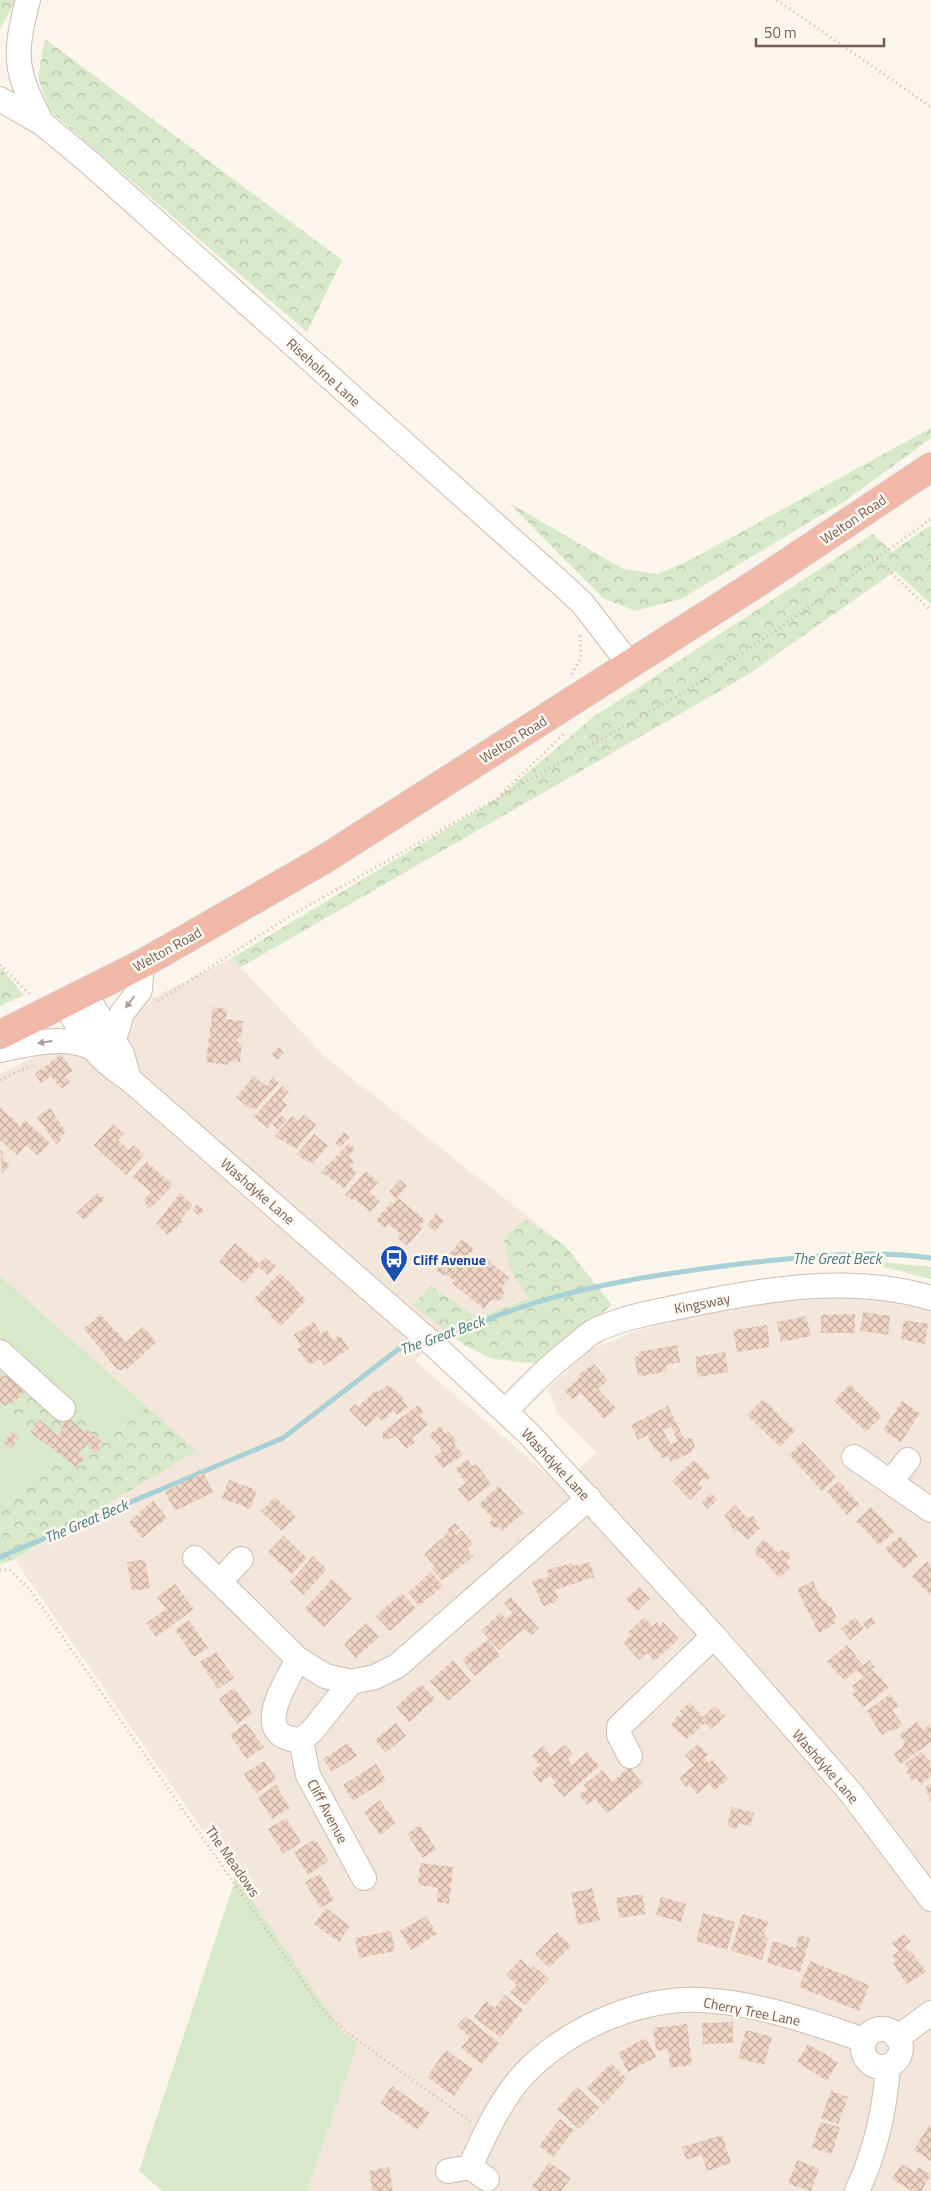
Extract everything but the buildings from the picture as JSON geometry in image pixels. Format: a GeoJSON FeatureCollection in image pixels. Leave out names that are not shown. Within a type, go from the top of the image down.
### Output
{"type":"FeatureCollection","features":[{"type":"Feature","properties":{"kind":"highway","name":"Welton Road"},"geometry":{"type":"LineString","coordinates":[[0,1035],[142,964],[323,860],[630,665],[931,467]]}},
{"type":"Feature","properties":{"kind":"street"},"geometry":{"type":"LineString","coordinates":[[0,61],[7,56],[19,32],[28,0]]}},
{"type":"Feature","properties":{"kind":"street"},"geometry":{"type":"LineString","coordinates":[[19,32],[18,57],[23,86],[43,124]]}},
{"type":"Feature","properties":{"kind":"street","name":"Riseholme Lane"},"geometry":{"type":"LineString","coordinates":[[0,99],[43,124],[90,163],[566,588],[583,604],[630,665]]}},
{"type":"Feature","properties":{"kind":"street"},"geometry":{"type":"LineString","coordinates":[[114,1040],[122,1013],[140,990],[142,964]]}},
{"type":"Feature","properties":{"kind":"street"},"geometry":{"type":"LineString","coordinates":[[65,1002],[114,1040],[122,1054],[129,1080]]}},
{"type":"Feature","properties":{"kind":"street","name":"Washdyke Lane"},"geometry":{"type":"LineString","coordinates":[[65,1002],[90,1047],[107,1066],[129,1080],[399,1314],[506,1411],[589,1498],[714,1636],[851,1793],[931,1899]]}},
{"type":"Feature","properties":{"kind":"street"},"geometry":{"type":"LineString","coordinates":[[0,1050],[65,1040],[78,1042],[90,1047]]}},
{"type":"Feature","properties":{"kind":"street","name":"Kingsway"},"geometry":{"type":"LineString","coordinates":[[506,1411],[542,1373],[594,1331],[634,1316],[710,1300],[803,1287],[852,1286],[905,1290],[931,1298]]}},
{"type":"Feature","properties":{"kind":"street"},"geometry":{"type":"LineString","coordinates":[[0,1352],[63,1409]]}},
{"type":"Feature","properties":{"kind":"street"},"geometry":{"type":"LineString","coordinates":[[854,1457],[931,1510]]}},
{"type":"Feature","properties":{"kind":"street"},"geometry":{"type":"LineString","coordinates":[[891,1481],[908,1460]]}},
{"type":"Feature","properties":{"kind":"street"},"geometry":{"type":"LineString","coordinates":[[195,1558],[298,1659],[325,1676],[352,1682],[375,1678],[397,1666],[589,1498]]}},
{"type":"Feature","properties":{"kind":"street"},"geometry":{"type":"LineString","coordinates":[[220,1581],[241,1559]]}},
{"type":"Feature","properties":{"kind":"street"},"geometry":{"type":"LineString","coordinates":[[630,1756],[619,1735],[619,1727],[714,1636]]}},
{"type":"Feature","properties":{"kind":"street"},"geometry":{"type":"LineString","coordinates":[[298,1659],[273,1711],[272,1721],[278,1731],[294,1740],[301,1740],[312,1731],[352,1682]]}},
{"type":"Feature","properties":{"kind":"street","name":"Cliff Avenue"},"geometry":{"type":"LineString","coordinates":[[301,1740],[308,1775],[364,1878]]}},
{"type":"Feature","properties":{"kind":"street","name":"Cherry Tree Lane"},"geometry":{"type":"LineString","coordinates":[[469,2172],[486,2133],[504,2102],[525,2073],[551,2050],[584,2030],[625,2011],[665,2002],[704,2000],[744,2006],[794,2017],[865,2040]]}},
{"type":"Feature","properties":{"kind":"street"},"geometry":{"type":"LineString","coordinates":[[897,2038],[931,2013]]}},
{"type":"Feature","properties":{"kind":"street"},"geometry":{"type":"LineString","coordinates":[[888,2066],[876,2066],[866,2058],[863,2052],[865,2040],[872,2032],[884,2030],[897,2038]]}},
{"type":"Feature","properties":{"kind":"street"},"geometry":{"type":"LineString","coordinates":[[857,2191],[868,2167],[885,2107],[888,2066],[899,2054],[897,2038]]}},
{"type":"Feature","properties":{"kind":"path"},"geometry":{"type":"LineString","coordinates":[[777,0],[931,107]]}},
{"type":"Feature","properties":{"kind":"path"},"geometry":{"type":"LineString","coordinates":[[158,1000],[290,916],[688,690],[877,559],[931,519]]}},
{"type":"Feature","properties":{"kind":"path"},"geometry":{"type":"LineString","coordinates":[[877,559],[931,611]]}},
{"type":"Feature","properties":{"kind":"path"},"geometry":{"type":"LineString","coordinates":[[0,965],[65,1002]]}},
{"type":"Feature","properties":{"kind":"path"},"geometry":{"type":"LineString","coordinates":[[0,1080],[16,1074]]}},
{"type":"Feature","properties":{"kind":"path","name":"The Meadows"},"geometry":{"type":"LineString","coordinates":[[0,1570],[9,1569],[30,1590],[321,2008],[345,2031],[486,2133]]}},
{"type":"Feature","properties":{"kind":"shaded area"},"geometry":{"type":"Polygon","coordinates":[[[232,958],[325,1057],[565,1246],[525,1219],[511,1272],[530,1297],[477,1317],[431,1286],[412,1305],[466,1346],[442,1330],[415,1361],[560,1485],[597,1453],[557,1413],[548,1389],[589,1350],[636,1331],[729,1306],[855,1295],[931,1309],[931,2191],[307,2191],[358,2042],[344,2034],[15,1560],[195,1451],[0,1276],[0,1074],[232,958]]]}},
{"type":"Feature","properties":{"kind":"green space"},"geometry":{"type":"Polygon","coordinates":[[[0,0],[16,0],[0,29],[0,0]]]}},
{"type":"Feature","properties":{"kind":"green space"},"geometry":{"type":"Polygon","coordinates":[[[45,39],[342,260],[307,332],[50,111],[38,77],[45,39]]]}},
{"type":"Feature","properties":{"kind":"green space"},"geometry":{"type":"Polygon","coordinates":[[[931,428],[931,438],[845,501],[681,599],[635,611],[603,598],[508,502],[623,569],[658,574],[688,561],[931,428]]]}},
{"type":"Feature","properties":{"kind":"green space"},"geometry":{"type":"Polygon","coordinates":[[[931,525],[931,604],[895,571],[749,674],[241,967],[232,958],[498,798],[593,717],[873,534],[892,552],[931,525]]]}},
{"type":"Feature","properties":{"kind":"green space"},"geometry":{"type":"Polygon","coordinates":[[[0,967],[24,995],[0,1006],[0,967]]]}},
{"type":"Feature","properties":{"kind":"green space"},"geometry":{"type":"Polygon","coordinates":[[[525,1219],[565,1246],[612,1305],[539,1364],[493,1359],[466,1346],[412,1305],[431,1286],[477,1317],[529,1298],[511,1272],[504,1239],[525,1219]]]}},
{"type":"Feature","properties":{"kind":"green space"},"geometry":{"type":"Polygon","coordinates":[[[853,1259],[931,1267],[931,1279],[853,1259]]]}},
{"type":"Feature","properties":{"kind":"green space"},"geometry":{"type":"Polygon","coordinates":[[[0,1276],[147,1407],[107,1440],[0,1347],[0,1276]]]}},
{"type":"Feature","properties":{"kind":"green space"},"geometry":{"type":"Polygon","coordinates":[[[0,1347],[107,1440],[147,1407],[196,1451],[15,1559],[0,1565],[0,1497],[63,1461],[0,1402],[0,1347]]]}},
{"type":"Feature","properties":{"kind":"green space"},"geometry":{"type":"Polygon","coordinates":[[[0,1402],[63,1461],[0,1497],[0,1402]]]}},
{"type":"Feature","properties":{"kind":"green space"},"geometry":{"type":"Polygon","coordinates":[[[236,1877],[344,2034],[358,2042],[307,2191],[162,2191],[139,2171],[236,1877]]]}},
{"type":"Feature","properties":{"kind":"waterway","name":"The Great Beck"},"geometry":{"type":"LineString","coordinates":[[434,1337],[556,1297],[607,1284],[660,1275],[739,1264],[835,1255],[884,1254],[931,1258]]}},
{"type":"Feature","properties":{"kind":"waterway","name":"The Great Beck"},"geometry":{"type":"LineString","coordinates":[[0,1557],[283,1438],[400,1348],[419,1342]]}},
{"type":"Feature","properties":{"kind":"place","name":"Cliff Avenue"},"geometry":{"type":"Point","coordinates":[394,1283]}}]}
